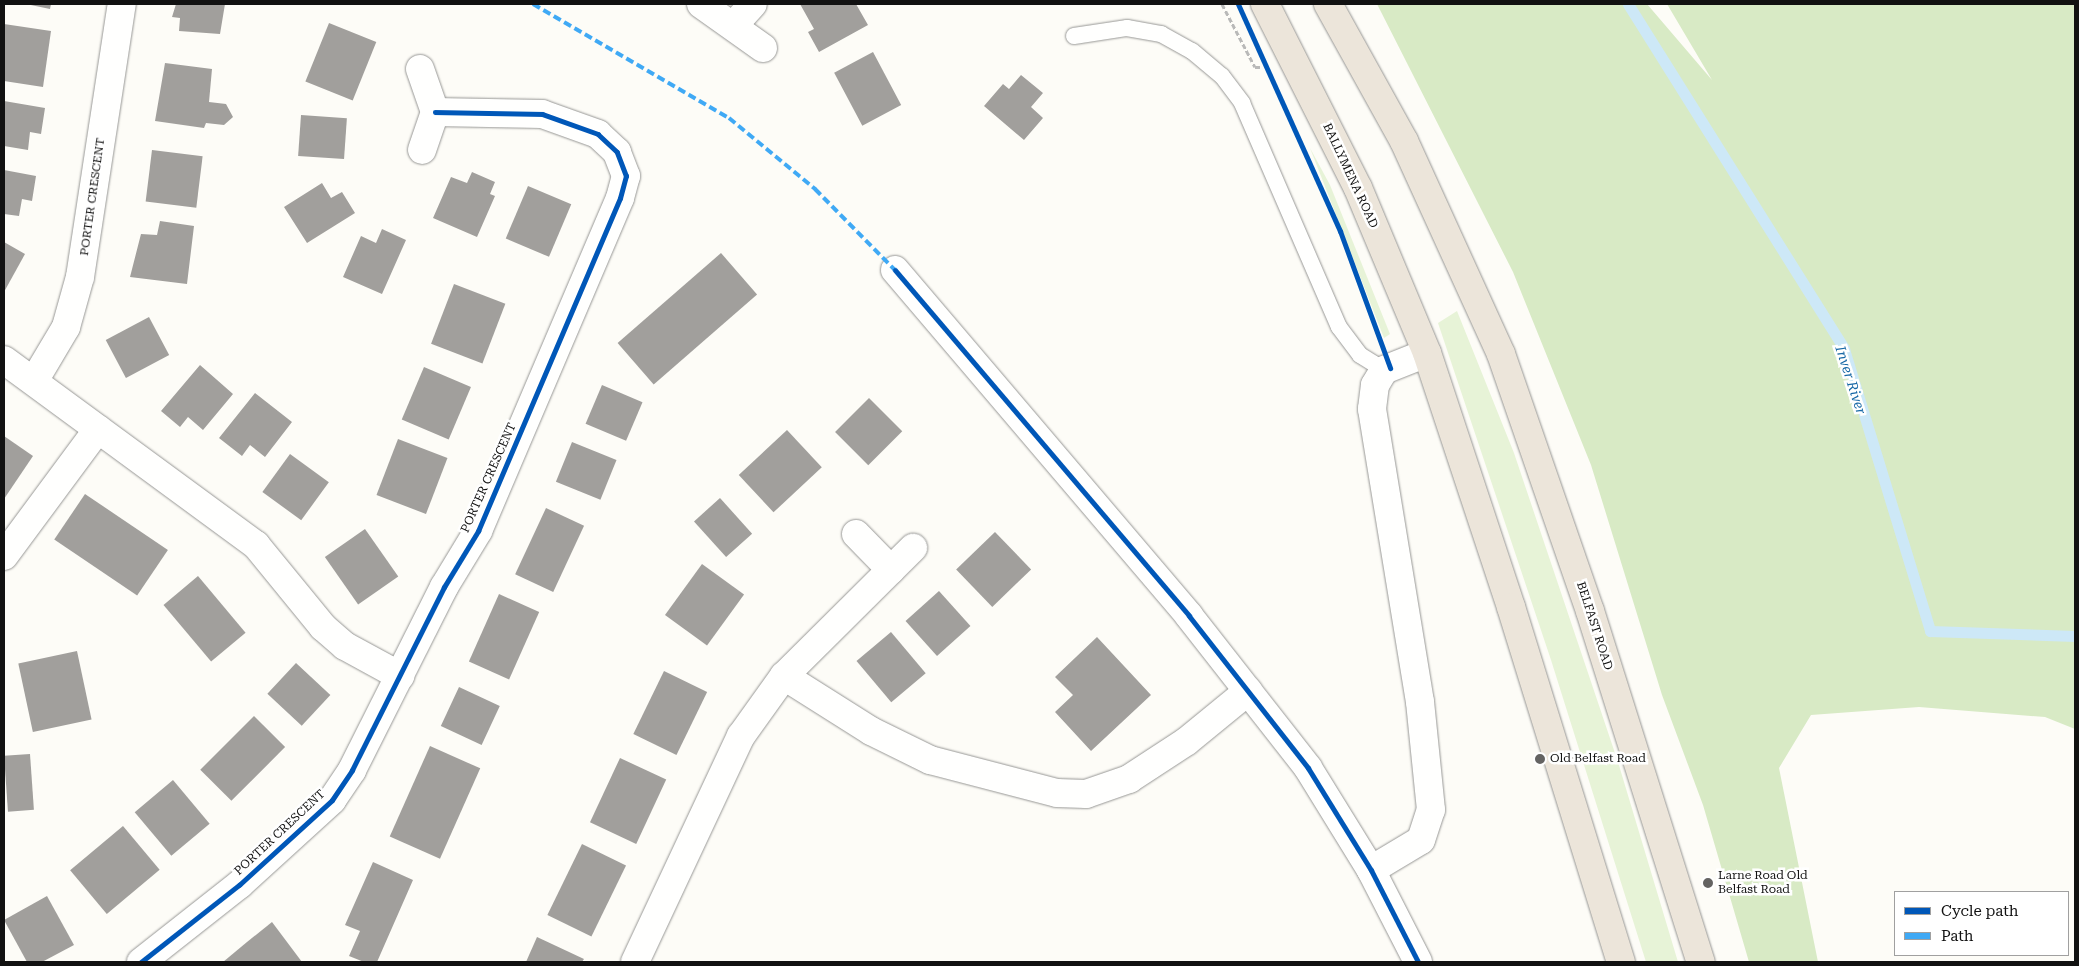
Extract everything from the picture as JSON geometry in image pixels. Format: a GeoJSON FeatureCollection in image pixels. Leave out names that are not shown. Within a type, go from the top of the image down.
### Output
{"type":"FeatureCollection","features":[{"type":"Feature","properties":{"kind":"highway","name":"BALLYMENA ROAD"},"geometry":{"type":"LineString","coordinates":[[1265,4],[1358,188],[1427,353]]}},
{"type":"Feature","properties":{"kind":"highway","name":"BELFAST ROAD"},"geometry":{"type":"LineString","coordinates":[[1328,4],[1404,141],[1501,354],[1590,611],[1701,962]]}},
{"type":"Feature","properties":{"kind":"highway"},"geometry":{"type":"LineString","coordinates":[[1427,353],[1511,606],[1621,962]]}},
{"type":"Feature","properties":{"kind":"street","name":"PORTER CRESCENT"},"geometry":{"type":"LineString","coordinates":[[34,381],[66,327],[80,277],[122,4]]}},
{"type":"Feature","properties":{"kind":"street"},"geometry":{"type":"LineString","coordinates":[[701,4],[763,48]]}},
{"type":"Feature","properties":{"kind":"street"},"geometry":{"type":"LineString","coordinates":[[734,26],[753,4]]}},
{"type":"Feature","properties":{"kind":"street"},"geometry":{"type":"LineString","coordinates":[[420,69],[435,112],[422,150]]}},
{"type":"Feature","properties":{"kind":"street","name":"PORTER CRESCENT"},"geometry":{"type":"LineString","coordinates":[[141,962],[239,885],[332,800],[352,770],[444,587],[478,531],[620,198],[626,176],[617,152],[598,134],[542,114],[435,112]]}},
{"type":"Feature","properties":{"kind":"street"},"geometry":{"type":"LineString","coordinates":[[895,270],[1248,691],[1308,768],[1371,870],[1418,962]]}},
{"type":"Feature","properties":{"kind":"street"},"geometry":{"type":"LineString","coordinates":[[1371,870],[1421,840],[1431,810],[1419,692],[1372,409],[1375,385],[1384,370],[1427,353]]}},
{"type":"Feature","properties":{"kind":"street"},"geometry":{"type":"LineString","coordinates":[[4,360],[256,545],[323,627],[345,646],[400,676]]}},
{"type":"Feature","properties":{"kind":"street"},"geometry":{"type":"LineString","coordinates":[[4,556],[98,429]]}},
{"type":"Feature","properties":{"kind":"street"},"geometry":{"type":"LineString","coordinates":[[856,534],[892,570]]}},
{"type":"Feature","properties":{"kind":"street"},"geometry":{"type":"LineString","coordinates":[[635,962],[741,736],[784,676],[913,548]]}},
{"type":"Feature","properties":{"kind":"street"},"geometry":{"type":"LineString","coordinates":[[784,676],[871,731],[930,760],[1057,793],[1086,794],[1129,780],[1187,741],[1248,691]]}},
{"type":"Feature","properties":{"kind":"lane"},"geometry":{"type":"LineString","coordinates":[[1074,36],[1127,28],[1161,34],[1192,51],[1222,76],[1242,103],[1339,327],[1360,355],[1384,370]]}},
{"type":"Feature","properties":{"kind":"path"},"geometry":{"type":"LineString","coordinates":[[1222,4],[1255,67],[1268,66]]}},
{"type":"Feature","properties":{"kind":"green space"},"geometry":{"type":"Polygon","coordinates":[[[1377,4],[1647,4],[1712,80],[1667,4],[2075,5],[2075,729],[2045,717],[1919,707],[1811,715],[1779,768],[1818,962],[1749,962],[1703,805],[1662,695],[1591,465],[1513,272],[1377,4]]]}},
{"type":"Feature","properties":{"kind":"green space"},"geometry":{"type":"Polygon","coordinates":[[[1310,148],[1330,185],[1390,334],[1384,338],[1310,148]]]}},
{"type":"Feature","properties":{"kind":"green space"},"geometry":{"type":"Polygon","coordinates":[[[1457,311],[1514,453],[1618,762],[1678,962],[1646,962],[1551,660],[1438,323],[1457,311]]]}},
{"type":"Feature","properties":{"kind":"building"},"geometry":{"type":"Polygon","coordinates":[[[26,4],[51,4],[50,9],[26,4]]]}},
{"type":"Feature","properties":{"kind":"building"},"geometry":{"type":"Polygon","coordinates":[[[176,4],[225,4],[220,34],[179,31],[180,18],[172,17],[176,4]]]}},
{"type":"Feature","properties":{"kind":"building"},"geometry":{"type":"Polygon","coordinates":[[[800,4],[856,4],[868,25],[819,52],[808,32],[814,29],[800,4]]]}},
{"type":"Feature","properties":{"kind":"building"},"geometry":{"type":"Polygon","coordinates":[[[329,23],[376,42],[353,101],[305,81],[329,23]]]}},
{"type":"Feature","properties":{"kind":"building"},"geometry":{"type":"Polygon","coordinates":[[[4,24],[51,31],[43,87],[4,81],[4,24]]]}},
{"type":"Feature","properties":{"kind":"building"},"geometry":{"type":"Polygon","coordinates":[[[873,52],[901,105],[862,126],[834,73],[873,52]]]}},
{"type":"Feature","properties":{"kind":"building"},"geometry":{"type":"Polygon","coordinates":[[[165,63],[212,69],[209,102],[226,104],[233,117],[224,125],[206,123],[204,128],[155,121],[165,63]]]}},
{"type":"Feature","properties":{"kind":"building"},"geometry":{"type":"Polygon","coordinates":[[[1021,75],[1043,93],[1031,107],[1043,118],[1024,140],[984,106],[1003,84],[1009,89],[1021,75]]]}},
{"type":"Feature","properties":{"kind":"building"},"geometry":{"type":"Polygon","coordinates":[[[4,101],[45,108],[41,134],[30,132],[28,150],[4,146],[4,101]]]}},
{"type":"Feature","properties":{"kind":"building"},"geometry":{"type":"Polygon","coordinates":[[[301,115],[347,118],[344,159],[298,156],[301,115]]]}},
{"type":"Feature","properties":{"kind":"building"},"geometry":{"type":"Polygon","coordinates":[[[152,150],[203,156],[196,208],[146,202],[152,150]]]}},
{"type":"Feature","properties":{"kind":"building"},"geometry":{"type":"Polygon","coordinates":[[[4,170],[36,176],[32,201],[22,199],[19,216],[4,214],[4,170]]]}},
{"type":"Feature","properties":{"kind":"building"},"geometry":{"type":"Polygon","coordinates":[[[472,172],[495,182],[490,194],[495,196],[477,237],[433,218],[451,177],[467,183],[472,172]]]}},
{"type":"Feature","properties":{"kind":"building"},"geometry":{"type":"Polygon","coordinates":[[[322,183],[331,198],[342,192],[355,213],[307,243],[284,207],[322,183]]]}},
{"type":"Feature","properties":{"kind":"building"},"geometry":{"type":"Polygon","coordinates":[[[528,186],[571,204],[549,257],[506,238],[528,186]]]}},
{"type":"Feature","properties":{"kind":"building"},"geometry":{"type":"Polygon","coordinates":[[[160,221],[194,226],[187,284],[130,277],[141,234],[157,235],[160,221]]]}},
{"type":"Feature","properties":{"kind":"building"},"geometry":{"type":"Polygon","coordinates":[[[382,229],[406,240],[382,294],[343,277],[361,236],[376,243],[382,229]]]}},
{"type":"Feature","properties":{"kind":"building"},"geometry":{"type":"Polygon","coordinates":[[[4,242],[25,254],[4,292],[4,242]]]}},
{"type":"Feature","properties":{"kind":"building"},"geometry":{"type":"Polygon","coordinates":[[[721,253],[757,295],[654,384],[618,343],[721,253]]]}},
{"type":"Feature","properties":{"kind":"building"},"geometry":{"type":"Polygon","coordinates":[[[454,284],[505,304],[482,363],[431,344],[454,284]]]}},
{"type":"Feature","properties":{"kind":"building"},"geometry":{"type":"Polygon","coordinates":[[[149,317],[169,355],[126,378],[106,340],[149,317]]]}},
{"type":"Feature","properties":{"kind":"building"},"geometry":{"type":"Polygon","coordinates":[[[200,365],[233,394],[203,430],[188,417],[180,427],[161,411],[200,365]]]}},
{"type":"Feature","properties":{"kind":"building"},"geometry":{"type":"Polygon","coordinates":[[[424,367],[471,387],[449,439],[402,419],[424,367]]]}},
{"type":"Feature","properties":{"kind":"building"},"geometry":{"type":"Polygon","coordinates":[[[602,385],[643,402],[626,441],[586,424],[602,385]]]}},
{"type":"Feature","properties":{"kind":"building"},"geometry":{"type":"Polygon","coordinates":[[[255,393],[292,422],[265,457],[250,445],[242,456],[219,438],[255,393]]]}},
{"type":"Feature","properties":{"kind":"building"},"geometry":{"type":"Polygon","coordinates":[[[869,398],[902,431],[868,465],[835,432],[869,398]]]}},
{"type":"Feature","properties":{"kind":"building"},"geometry":{"type":"Polygon","coordinates":[[[787,430],[822,467],[774,512],[739,475],[787,430]]]}},
{"type":"Feature","properties":{"kind":"building"},"geometry":{"type":"Polygon","coordinates":[[[4,436],[33,456],[4,499],[4,436]]]}},
{"type":"Feature","properties":{"kind":"building"},"geometry":{"type":"Polygon","coordinates":[[[398,439],[447,458],[426,514],[376,495],[398,439]]]}},
{"type":"Feature","properties":{"kind":"building"},"geometry":{"type":"Polygon","coordinates":[[[572,442],[617,460],[600,500],[556,482],[572,442]]]}},
{"type":"Feature","properties":{"kind":"building"},"geometry":{"type":"Polygon","coordinates":[[[290,454],[329,482],[301,520],[262,492],[290,454]]]}},
{"type":"Feature","properties":{"kind":"building"},"geometry":{"type":"Polygon","coordinates":[[[85,494],[168,550],[137,596],[54,540],[85,494]]]}},
{"type":"Feature","properties":{"kind":"building"},"geometry":{"type":"Polygon","coordinates":[[[720,498],[752,534],[726,557],[694,521],[720,498]]]}},
{"type":"Feature","properties":{"kind":"building"},"geometry":{"type":"Polygon","coordinates":[[[546,508],[584,526],[553,592],[515,574],[546,508]]]}},
{"type":"Feature","properties":{"kind":"building"},"geometry":{"type":"Polygon","coordinates":[[[365,529],[398,577],[358,605],[325,557],[365,529]]]}},
{"type":"Feature","properties":{"kind":"building"},"geometry":{"type":"Polygon","coordinates":[[[995,532],[1031,569],[992,607],[956,570],[995,532]]]}},
{"type":"Feature","properties":{"kind":"building"},"geometry":{"type":"Polygon","coordinates":[[[702,564],[744,595],[707,646],[665,615],[702,564]]]}},
{"type":"Feature","properties":{"kind":"building"},"geometry":{"type":"Polygon","coordinates":[[[198,576],[246,633],[211,662],[164,605],[198,576]]]}},
{"type":"Feature","properties":{"kind":"building"},"geometry":{"type":"Polygon","coordinates":[[[939,591],[970,626],[937,656],[906,621],[939,591]]]}},
{"type":"Feature","properties":{"kind":"building"},"geometry":{"type":"Polygon","coordinates":[[[499,594],[539,612],[509,679],[469,662],[499,594]]]}},
{"type":"Feature","properties":{"kind":"building"},"geometry":{"type":"Polygon","coordinates":[[[891,632],[926,673],[891,702],[857,661],[891,632]]]}},
{"type":"Feature","properties":{"kind":"building"},"geometry":{"type":"Polygon","coordinates":[[[1097,637],[1151,695],[1091,751],[1055,712],[1073,695],[1055,677],[1097,637]]]}},
{"type":"Feature","properties":{"kind":"building"},"geometry":{"type":"Polygon","coordinates":[[[77,651],[92,719],[33,732],[18,663],[77,651]]]}},
{"type":"Feature","properties":{"kind":"building"},"geometry":{"type":"Polygon","coordinates":[[[296,663],[330,695],[302,726],[267,694],[296,663]]]}},
{"type":"Feature","properties":{"kind":"building"},"geometry":{"type":"Polygon","coordinates":[[[664,671],[707,692],[676,755],[633,734],[664,671]]]}},
{"type":"Feature","properties":{"kind":"building"},"geometry":{"type":"Polygon","coordinates":[[[459,687],[500,706],[482,745],[441,726],[459,687]]]}},
{"type":"Feature","properties":{"kind":"building"},"geometry":{"type":"Polygon","coordinates":[[[254,716],[285,747],[231,801],[200,770],[254,716]]]}},
{"type":"Feature","properties":{"kind":"building"},"geometry":{"type":"Polygon","coordinates":[[[430,746],[480,768],[440,859],[390,836],[430,746]]]}},
{"type":"Feature","properties":{"kind":"building"},"geometry":{"type":"Polygon","coordinates":[[[30,754],[34,810],[8,812],[4,756],[30,754]]]}},
{"type":"Feature","properties":{"kind":"building"},"geometry":{"type":"Polygon","coordinates":[[[620,758],[666,780],[636,844],[590,822],[620,758]]]}},
{"type":"Feature","properties":{"kind":"building"},"geometry":{"type":"Polygon","coordinates":[[[173,780],[210,824],[171,856],[135,812],[173,780]]]}},
{"type":"Feature","properties":{"kind":"building"},"geometry":{"type":"Polygon","coordinates":[[[123,826],[160,870],[107,914],[70,870],[123,826]]]}},
{"type":"Feature","properties":{"kind":"building"},"geometry":{"type":"Polygon","coordinates":[[[582,844],[626,865],[591,936],[547,915],[582,844]]]}},
{"type":"Feature","properties":{"kind":"building"},"geometry":{"type":"Polygon","coordinates":[[[373,862],[413,880],[377,962],[364,962],[349,956],[360,931],[345,925],[373,862]]]}},
{"type":"Feature","properties":{"kind":"building"},"geometry":{"type":"Polygon","coordinates":[[[47,896],[74,945],[42,962],[27,962],[4,920],[47,896]]]}},
{"type":"Feature","properties":{"kind":"building"},"geometry":{"type":"Polygon","coordinates":[[[272,922],[302,962],[223,962],[247,942],[272,922]]]}},
{"type":"Feature","properties":{"kind":"building"},"geometry":{"type":"Polygon","coordinates":[[[537,937],[584,959],[582,962],[526,962],[537,937]]]}},
{"type":"Feature","properties":{"kind":"waterway","name":"Inver River"},"geometry":{"type":"LineString","coordinates":[[1628,4],[1844,349],[1930,631],[2075,636]]}},
{"type":"Feature","properties":{"kind":"marked path"},"geometry":{"type":"LineString","coordinates":[[533,4],[729,118],[815,189],[895,270]]}},
{"type":"Feature","properties":{"kind":"cycle path"},"geometry":{"type":"LineString","coordinates":[[1238,4],[1340,231],[1390,368]]}},
{"type":"Feature","properties":{"kind":"cycle path"},"geometry":{"type":"LineString","coordinates":[[141,962],[239,885],[332,800],[352,770],[444,587],[478,531],[620,198],[626,176],[617,152],[598,134],[542,114],[435,112]]}},
{"type":"Feature","properties":{"kind":"cycle path"},"geometry":{"type":"LineString","coordinates":[[895,270],[1189,616],[1308,768],[1371,870],[1418,962]]}},
{"type":"Feature","properties":{"kind":"place","name":"Old Belfast Road"},"geometry":{"type":"Point","coordinates":[1540,759]}},
{"type":"Feature","properties":{"kind":"place","name":"Larne Road Old Belfast Road"},"geometry":{"type":"Point","coordinates":[1708,883]}}]}
